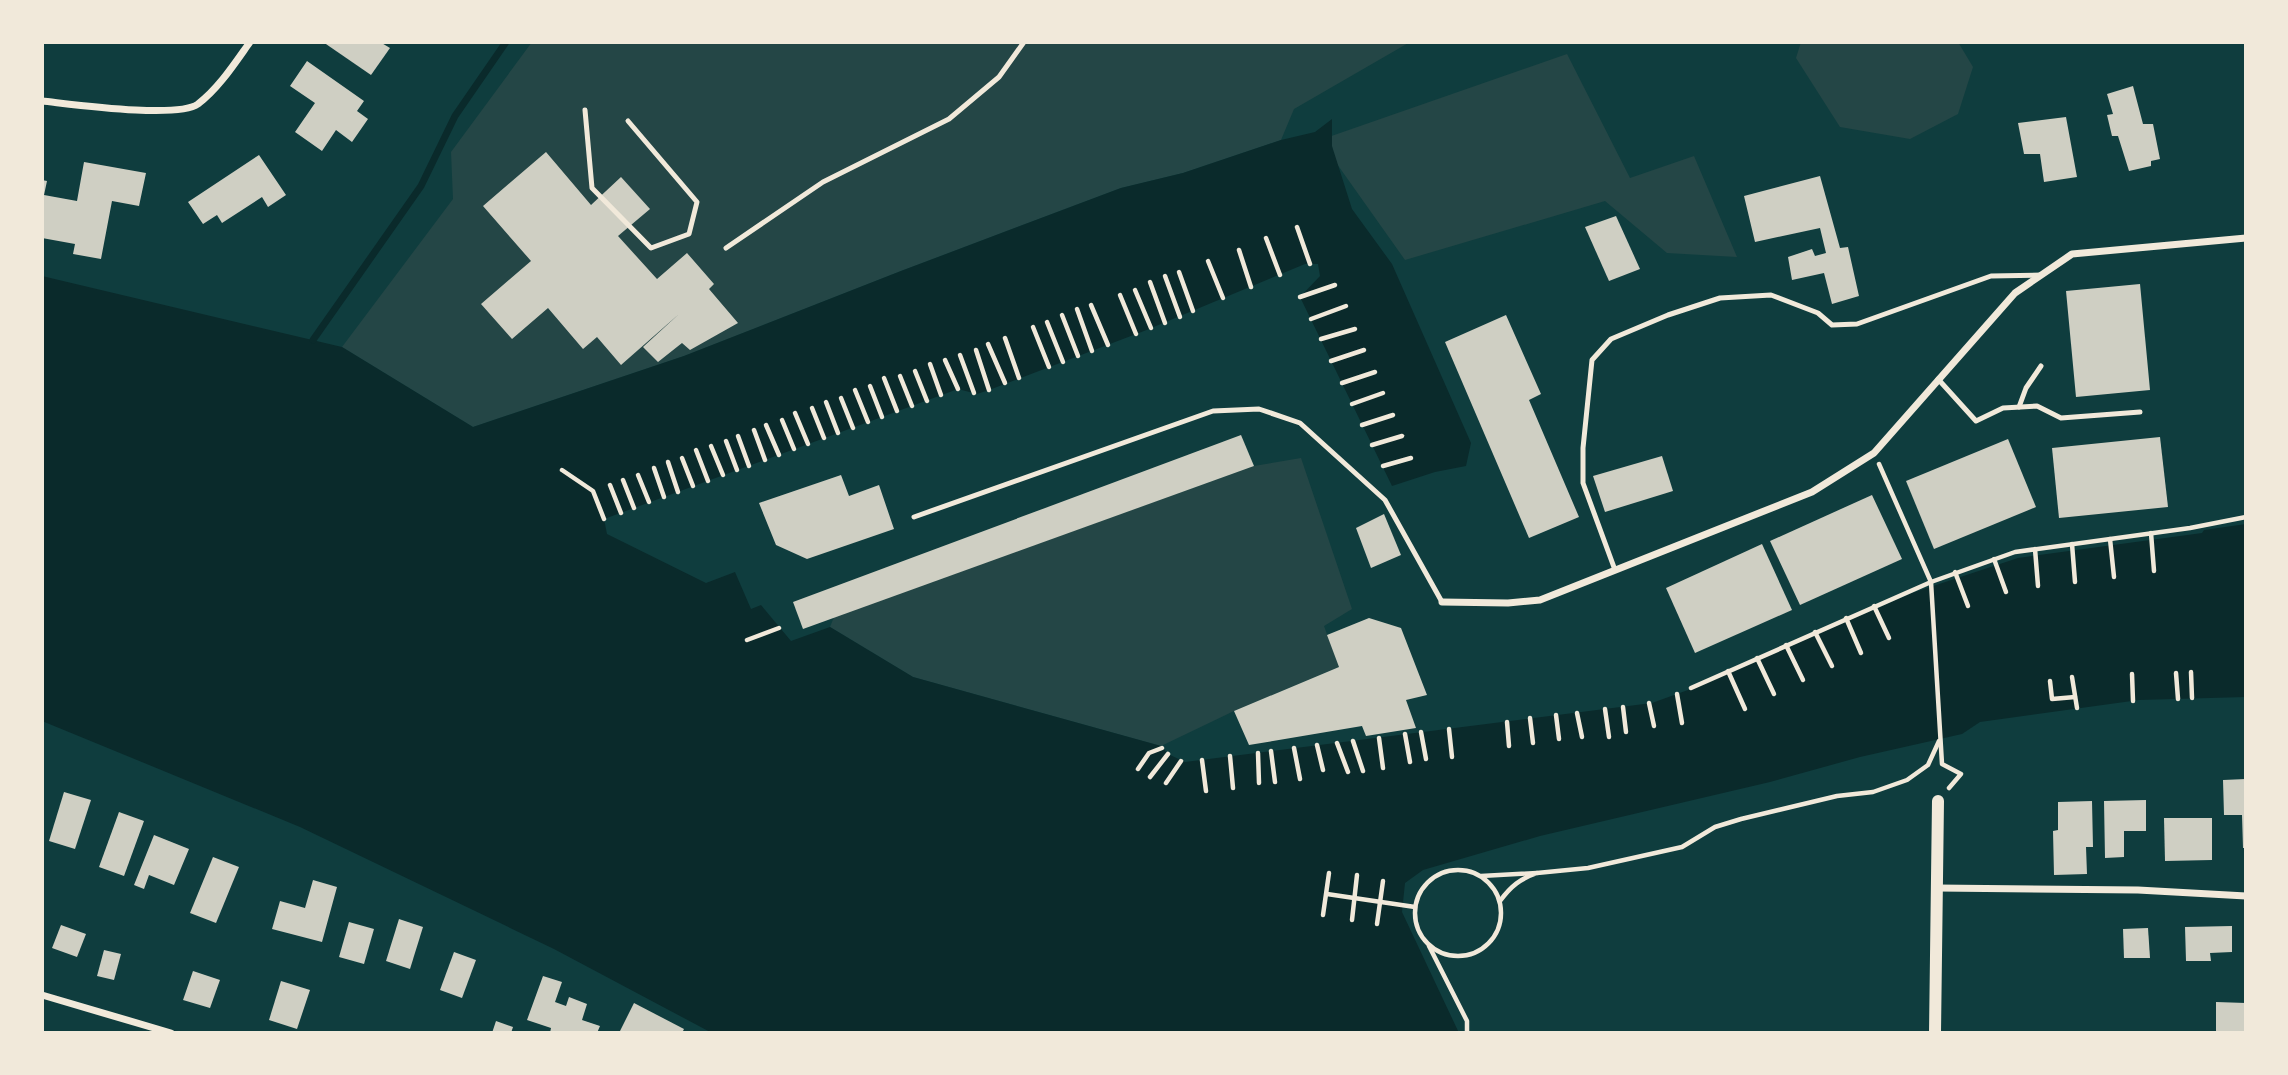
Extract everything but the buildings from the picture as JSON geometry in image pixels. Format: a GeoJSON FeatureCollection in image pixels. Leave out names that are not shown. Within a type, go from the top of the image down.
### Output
{"type":"FeatureCollection","features":[{"type":"Feature","properties":{"kind":"street"},"geometry":{"type":"LineString","coordinates":[[42,101],[169,111],[196,105],[230,71],[250,42]]}},
{"type":"Feature","properties":{"kind":"street"},"geometry":{"type":"LineString","coordinates":[[1441,601],[1508,603],[1540,600],[1812,492],[1874,453],[2015,293],[2072,254],[2246,238]]}},
{"type":"Feature","properties":{"kind":"street"},"geometry":{"type":"LineString","coordinates":[[1935,1033],[1938,801]]}},
{"type":"Feature","properties":{"kind":"street"},"geometry":{"type":"LineString","coordinates":[[1937,888],[2138,890],[2246,896]]}},
{"type":"Feature","properties":{"kind":"street"},"geometry":{"type":"LineString","coordinates":[[42,995],[171,1033]]}},
{"type":"Feature","properties":{"kind":"lane"},"geometry":{"type":"LineString","coordinates":[[726,248],[823,182],[949,119],[999,77],[1024,42]]}},
{"type":"Feature","properties":{"kind":"lane"},"geometry":{"type":"LineString","coordinates":[[585,110],[592,188],[652,248],[689,234],[697,202],[628,121]]}},
{"type":"Feature","properties":{"kind":"lane"},"geometry":{"type":"LineString","coordinates":[[1615,570],[1583,483],[1583,448],[1591,360],[1611,339],[1668,315],[1720,298],[1771,295],[1818,313],[1832,326],[1857,324],[1991,276],[2043,275]]}},
{"type":"Feature","properties":{"kind":"lane"},"geometry":{"type":"LineString","coordinates":[[2019,407],[2026,388],[2041,366]]}},
{"type":"Feature","properties":{"kind":"lane"},"geometry":{"type":"LineString","coordinates":[[1938,379],[1976,421],[2003,408],[2019,407],[2037,407],[2061,418],[2140,412]]}},
{"type":"Feature","properties":{"kind":"lane"},"geometry":{"type":"LineString","coordinates":[[914,517],[1213,411],[1259,409],[1300,423],[1385,500],[1441,601]]}},
{"type":"Feature","properties":{"kind":"path"},"geometry":{"type":"LineString","coordinates":[[1297,227],[1310,264]]}},
{"type":"Feature","properties":{"kind":"path"},"geometry":{"type":"LineString","coordinates":[[1266,238],[1280,275]]}},
{"type":"Feature","properties":{"kind":"path"},"geometry":{"type":"LineString","coordinates":[[1239,250],[1251,286]]}},
{"type":"Feature","properties":{"kind":"path"},"geometry":{"type":"LineString","coordinates":[[1208,261],[1223,298]]}},
{"type":"Feature","properties":{"kind":"path"},"geometry":{"type":"LineString","coordinates":[[1179,272],[1193,311]]}},
{"type":"Feature","properties":{"kind":"path"},"geometry":{"type":"LineString","coordinates":[[1165,276],[1180,317]]}},
{"type":"Feature","properties":{"kind":"path"},"geometry":{"type":"LineString","coordinates":[[1150,282],[1165,323]]}},
{"type":"Feature","properties":{"kind":"path"},"geometry":{"type":"LineString","coordinates":[[1300,297],[1335,285]]}},
{"type":"Feature","properties":{"kind":"path"},"geometry":{"type":"LineString","coordinates":[[1135,290],[1151,328]]}},
{"type":"Feature","properties":{"kind":"path"},"geometry":{"type":"LineString","coordinates":[[1120,295],[1136,334]]}},
{"type":"Feature","properties":{"kind":"path"},"geometry":{"type":"LineString","coordinates":[[1091,305],[1108,345]]}},
{"type":"Feature","properties":{"kind":"path"},"geometry":{"type":"LineString","coordinates":[[1311,319],[1346,306]]}},
{"type":"Feature","properties":{"kind":"path"},"geometry":{"type":"LineString","coordinates":[[1077,309],[1092,351]]}},
{"type":"Feature","properties":{"kind":"path"},"geometry":{"type":"LineString","coordinates":[[1062,315],[1078,356]]}},
{"type":"Feature","properties":{"kind":"path"},"geometry":{"type":"LineString","coordinates":[[1047,322],[1063,362]]}},
{"type":"Feature","properties":{"kind":"path"},"geometry":{"type":"LineString","coordinates":[[1033,327],[1049,367]]}},
{"type":"Feature","properties":{"kind":"path"},"geometry":{"type":"LineString","coordinates":[[1321,339],[1355,329]]}},
{"type":"Feature","properties":{"kind":"path"},"geometry":{"type":"LineString","coordinates":[[1005,338],[1019,378]]}},
{"type":"Feature","properties":{"kind":"path"},"geometry":{"type":"LineString","coordinates":[[988,344],[1005,383]]}},
{"type":"Feature","properties":{"kind":"path"},"geometry":{"type":"LineString","coordinates":[[975,349],[989,390]]}},
{"type":"Feature","properties":{"kind":"path"},"geometry":{"type":"LineString","coordinates":[[1331,362],[1364,350]]}},
{"type":"Feature","properties":{"kind":"path"},"geometry":{"type":"LineString","coordinates":[[960,355],[974,393]]}},
{"type":"Feature","properties":{"kind":"path"},"geometry":{"type":"LineString","coordinates":[[945,360],[958,389]]}},
{"type":"Feature","properties":{"kind":"path"},"geometry":{"type":"LineString","coordinates":[[930,364],[941,395]]}},
{"type":"Feature","properties":{"kind":"path"},"geometry":{"type":"LineString","coordinates":[[915,371],[927,401]]}},
{"type":"Feature","properties":{"kind":"path"},"geometry":{"type":"LineString","coordinates":[[1342,383],[1375,372]]}},
{"type":"Feature","properties":{"kind":"path"},"geometry":{"type":"LineString","coordinates":[[900,376],[912,406]]}},
{"type":"Feature","properties":{"kind":"path"},"geometry":{"type":"LineString","coordinates":[[884,378],[897,411]]}},
{"type":"Feature","properties":{"kind":"path"},"geometry":{"type":"LineString","coordinates":[[870,386],[882,417]]}},
{"type":"Feature","properties":{"kind":"path"},"geometry":{"type":"LineString","coordinates":[[855,390],[868,422]]}},
{"type":"Feature","properties":{"kind":"path"},"geometry":{"type":"LineString","coordinates":[[1352,404],[1383,393]]}},
{"type":"Feature","properties":{"kind":"path"},"geometry":{"type":"LineString","coordinates":[[841,398],[853,428]]}},
{"type":"Feature","properties":{"kind":"path"},"geometry":{"type":"LineString","coordinates":[[826,402],[838,433]]}},
{"type":"Feature","properties":{"kind":"path"},"geometry":{"type":"LineString","coordinates":[[812,408],[824,439]]}},
{"type":"Feature","properties":{"kind":"path"},"geometry":{"type":"LineString","coordinates":[[795,413],[808,444]]}},
{"type":"Feature","properties":{"kind":"path"},"geometry":{"type":"LineString","coordinates":[[1362,425],[1393,415]]}},
{"type":"Feature","properties":{"kind":"path"},"geometry":{"type":"LineString","coordinates":[[782,420],[794,449]]}},
{"type":"Feature","properties":{"kind":"path"},"geometry":{"type":"LineString","coordinates":[[766,425],[779,455]]}},
{"type":"Feature","properties":{"kind":"path"},"geometry":{"type":"LineString","coordinates":[[754,430],[765,460]]}},
{"type":"Feature","properties":{"kind":"path"},"geometry":{"type":"LineString","coordinates":[[738,436],[749,466]]}},
{"type":"Feature","properties":{"kind":"path"},"geometry":{"type":"LineString","coordinates":[[1372,445],[1402,436]]}},
{"type":"Feature","properties":{"kind":"path"},"geometry":{"type":"LineString","coordinates":[[726,441],[737,470]]}},
{"type":"Feature","properties":{"kind":"path"},"geometry":{"type":"LineString","coordinates":[[711,446],[723,475]]}},
{"type":"Feature","properties":{"kind":"path"},"geometry":{"type":"LineString","coordinates":[[696,450],[708,481]]}},
{"type":"Feature","properties":{"kind":"path"},"geometry":{"type":"LineString","coordinates":[[1874,453],[1931,582],[1942,764],[1961,774],[1938,801]]}},
{"type":"Feature","properties":{"kind":"path"},"geometry":{"type":"LineString","coordinates":[[682,457],[693,486]]}},
{"type":"Feature","properties":{"kind":"path"},"geometry":{"type":"LineString","coordinates":[[1383,466],[1411,458]]}},
{"type":"Feature","properties":{"kind":"path"},"geometry":{"type":"LineString","coordinates":[[668,462],[678,492]]}},
{"type":"Feature","properties":{"kind":"path"},"geometry":{"type":"LineString","coordinates":[[654,468],[664,497]]}},
{"type":"Feature","properties":{"kind":"path"},"geometry":{"type":"LineString","coordinates":[[562,470],[593,491],[604,519]]}},
{"type":"Feature","properties":{"kind":"path"},"geometry":{"type":"LineString","coordinates":[[638,475],[649,502]]}},
{"type":"Feature","properties":{"kind":"path"},"geometry":{"type":"LineString","coordinates":[[624,480],[634,508]]}},
{"type":"Feature","properties":{"kind":"path"},"geometry":{"type":"LineString","coordinates":[[610,485],[621,513]]}},
{"type":"Feature","properties":{"kind":"path"},"geometry":{"type":"LineString","coordinates":[[1691,688],[1931,582],[2015,552],[2246,517]]}},
{"type":"Feature","properties":{"kind":"path"},"geometry":{"type":"LineString","coordinates":[[2151,533],[2154,571]]}},
{"type":"Feature","properties":{"kind":"path"},"geometry":{"type":"LineString","coordinates":[[2110,539],[2114,576]]}},
{"type":"Feature","properties":{"kind":"path"},"geometry":{"type":"LineString","coordinates":[[2072,544],[2075,582]]}},
{"type":"Feature","properties":{"kind":"path"},"geometry":{"type":"LineString","coordinates":[[2035,549],[2038,586]]}},
{"type":"Feature","properties":{"kind":"path"},"geometry":{"type":"LineString","coordinates":[[1994,559],[2006,592]]}},
{"type":"Feature","properties":{"kind":"path"},"geometry":{"type":"LineString","coordinates":[[1955,572],[1968,606]]}},
{"type":"Feature","properties":{"kind":"path"},"geometry":{"type":"LineString","coordinates":[[1874,606],[1889,638]]}},
{"type":"Feature","properties":{"kind":"path"},"geometry":{"type":"LineString","coordinates":[[1846,618],[1861,653]]}},
{"type":"Feature","properties":{"kind":"path"},"geometry":{"type":"LineString","coordinates":[[747,640],[779,628]]}},
{"type":"Feature","properties":{"kind":"path"},"geometry":{"type":"LineString","coordinates":[[1815,632],[1832,666]]}},
{"type":"Feature","properties":{"kind":"path"},"geometry":{"type":"LineString","coordinates":[[1786,645],[1803,680]]}},
{"type":"Feature","properties":{"kind":"path"},"geometry":{"type":"LineString","coordinates":[[1757,658],[1774,694]]}},
{"type":"Feature","properties":{"kind":"path"},"geometry":{"type":"LineString","coordinates":[[1728,671],[1745,709]]}},
{"type":"Feature","properties":{"kind":"path"},"geometry":{"type":"LineString","coordinates":[[2191,672],[2192,698]]}},
{"type":"Feature","properties":{"kind":"path"},"geometry":{"type":"LineString","coordinates":[[2176,673],[2178,699]]}},
{"type":"Feature","properties":{"kind":"path"},"geometry":{"type":"LineString","coordinates":[[2132,674],[2133,701]]}},
{"type":"Feature","properties":{"kind":"path"},"geometry":{"type":"LineString","coordinates":[[2072,677],[2077,708]]}},
{"type":"Feature","properties":{"kind":"path"},"geometry":{"type":"LineString","coordinates":[[2050,681],[2052,699],[2075,697]]}},
{"type":"Feature","properties":{"kind":"path"},"geometry":{"type":"LineString","coordinates":[[1677,695],[1682,723]]}},
{"type":"Feature","properties":{"kind":"path"},"geometry":{"type":"LineString","coordinates":[[1649,704],[1654,726]]}},
{"type":"Feature","properties":{"kind":"path"},"geometry":{"type":"LineString","coordinates":[[1623,707],[1626,732]]}},
{"type":"Feature","properties":{"kind":"path"},"geometry":{"type":"LineString","coordinates":[[1605,709],[1609,737]]}},
{"type":"Feature","properties":{"kind":"path"},"geometry":{"type":"LineString","coordinates":[[1577,713],[1582,737]]}},
{"type":"Feature","properties":{"kind":"path"},"geometry":{"type":"LineString","coordinates":[[1556,715],[1559,739]]}},
{"type":"Feature","properties":{"kind":"path"},"geometry":{"type":"LineString","coordinates":[[1530,719],[1533,743]]}},
{"type":"Feature","properties":{"kind":"path"},"geometry":{"type":"LineString","coordinates":[[1507,722],[1509,746]]}},
{"type":"Feature","properties":{"kind":"path"},"geometry":{"type":"LineString","coordinates":[[1449,729],[1452,757]]}},
{"type":"Feature","properties":{"kind":"path"},"geometry":{"type":"LineString","coordinates":[[1421,732],[1426,760]]}},
{"type":"Feature","properties":{"kind":"path"},"geometry":{"type":"LineString","coordinates":[[1405,734],[1410,762]]}},
{"type":"Feature","properties":{"kind":"path"},"geometry":{"type":"LineString","coordinates":[[1379,738],[1383,768]]}},
{"type":"Feature","properties":{"kind":"path"},"geometry":{"type":"LineString","coordinates":[[1353,741],[1363,771]]}},
{"type":"Feature","properties":{"kind":"path"},"geometry":{"type":"LineString","coordinates":[[1479,876],[1588,868],[1682,847],[1715,827],[1741,819],[1838,796],[1874,792],[1907,780],[1928,765],[1939,741]]}},
{"type":"Feature","properties":{"kind":"path"},"geometry":{"type":"LineString","coordinates":[[1337,743],[1348,772]]}},
{"type":"Feature","properties":{"kind":"path"},"geometry":{"type":"LineString","coordinates":[[1317,745],[1323,770]]}},
{"type":"Feature","properties":{"kind":"path"},"geometry":{"type":"LineString","coordinates":[[1138,769],[1149,753],[1162,748]]}},
{"type":"Feature","properties":{"kind":"path"},"geometry":{"type":"LineString","coordinates":[[1294,748],[1300,779]]}},
{"type":"Feature","properties":{"kind":"path"},"geometry":{"type":"LineString","coordinates":[[1271,751],[1275,782]]}},
{"type":"Feature","properties":{"kind":"path"},"geometry":{"type":"LineString","coordinates":[[1258,753],[1259,783]]}},
{"type":"Feature","properties":{"kind":"path"},"geometry":{"type":"LineString","coordinates":[[1150,777],[1168,754]]}},
{"type":"Feature","properties":{"kind":"path"},"geometry":{"type":"LineString","coordinates":[[1230,756],[1233,788]]}},
{"type":"Feature","properties":{"kind":"path"},"geometry":{"type":"LineString","coordinates":[[1202,760],[1206,791]]}},
{"type":"Feature","properties":{"kind":"path"},"geometry":{"type":"LineString","coordinates":[[1166,783],[1181,761]]}},
{"type":"Feature","properties":{"kind":"path"},"geometry":{"type":"LineString","coordinates":[[1429,945],[1440,953],[1454,956],[1480,950],[1491,941],[1498,929],[1501,915],[1500,901],[1493,888],[1479,876],[1455,870],[1441,874],[1429,882],[1420,893],[1415,907],[1420,934],[1429,945],[1467,1021],[1467,1033]]}},
{"type":"Feature","properties":{"kind":"path"},"geometry":{"type":"LineString","coordinates":[[1323,915],[1329,873]]}},
{"type":"Feature","properties":{"kind":"path"},"geometry":{"type":"LineString","coordinates":[[1500,901],[1520,879],[1537,873]]}},
{"type":"Feature","properties":{"kind":"path"},"geometry":{"type":"LineString","coordinates":[[1352,919],[1357,875]]}},
{"type":"Feature","properties":{"kind":"path"},"geometry":{"type":"LineString","coordinates":[[1377,924],[1383,881]]}},
{"type":"Feature","properties":{"kind":"path"},"geometry":{"type":"LineString","coordinates":[[1327,894],[1415,907]]}},
{"type":"Feature","properties":{"kind":"shaded area"},"geometry":{"type":"Polygon","coordinates":[[[532,42],[1410,42],[1294,109],[1281,140],[1183,173],[1121,188],[684,356],[473,427],[342,347],[453,199],[451,152],[532,42]]]}},
{"type":"Feature","properties":{"kind":"shaded area"},"geometry":{"type":"Polygon","coordinates":[[[1801,42],[1958,42],[1973,67],[1958,114],[1910,139],[1840,127],[1796,58],[1801,42]]]}},
{"type":"Feature","properties":{"kind":"shaded area"},"geometry":{"type":"Polygon","coordinates":[[[1567,54],[1630,178],[1694,156],[1737,257],[1667,253],[1605,201],[1405,260],[1320,140],[1567,54]]]}},
{"type":"Feature","properties":{"kind":"shaded area"},"geometry":{"type":"Polygon","coordinates":[[[1332,119],[1332,146],[1352,209],[1392,264],[1471,443],[1466,466],[1435,472],[1392,486],[1300,297],[1320,276],[1318,264],[1305,264],[1144,331],[989,390],[977,394],[958,389],[604,519],[607,534],[706,583],[735,572],[751,609],[761,605],[791,641],[830,627],[913,677],[1161,746],[1168,754],[1185,762],[1652,703],[1699,686],[1912,593],[2018,558],[2202,533],[2204,530],[2246,524],[2246,697],[2139,700],[1980,722],[1962,734],[1540,836],[1423,870],[1405,883],[1402,912],[1459,1033],[712,1033],[554,949],[300,827],[42,721],[42,276],[342,347],[473,427],[684,356],[1121,188],[1183,173],[1281,140],[1315,132],[1332,119]]]}},
{"type":"Feature","properties":{"kind":"shaded area"},"geometry":{"type":"Polygon","coordinates":[[[1301,458],[1352,609],[1324,626],[1339,667],[1234,711],[1161,746],[913,677],[830,627],[834,617],[1254,466],[1301,458]]]}},
{"type":"Feature","properties":{"kind":"waterway"},"geometry":{"type":"LineString","coordinates":[[313,340],[421,186],[455,116],[506,42]]}}]}
